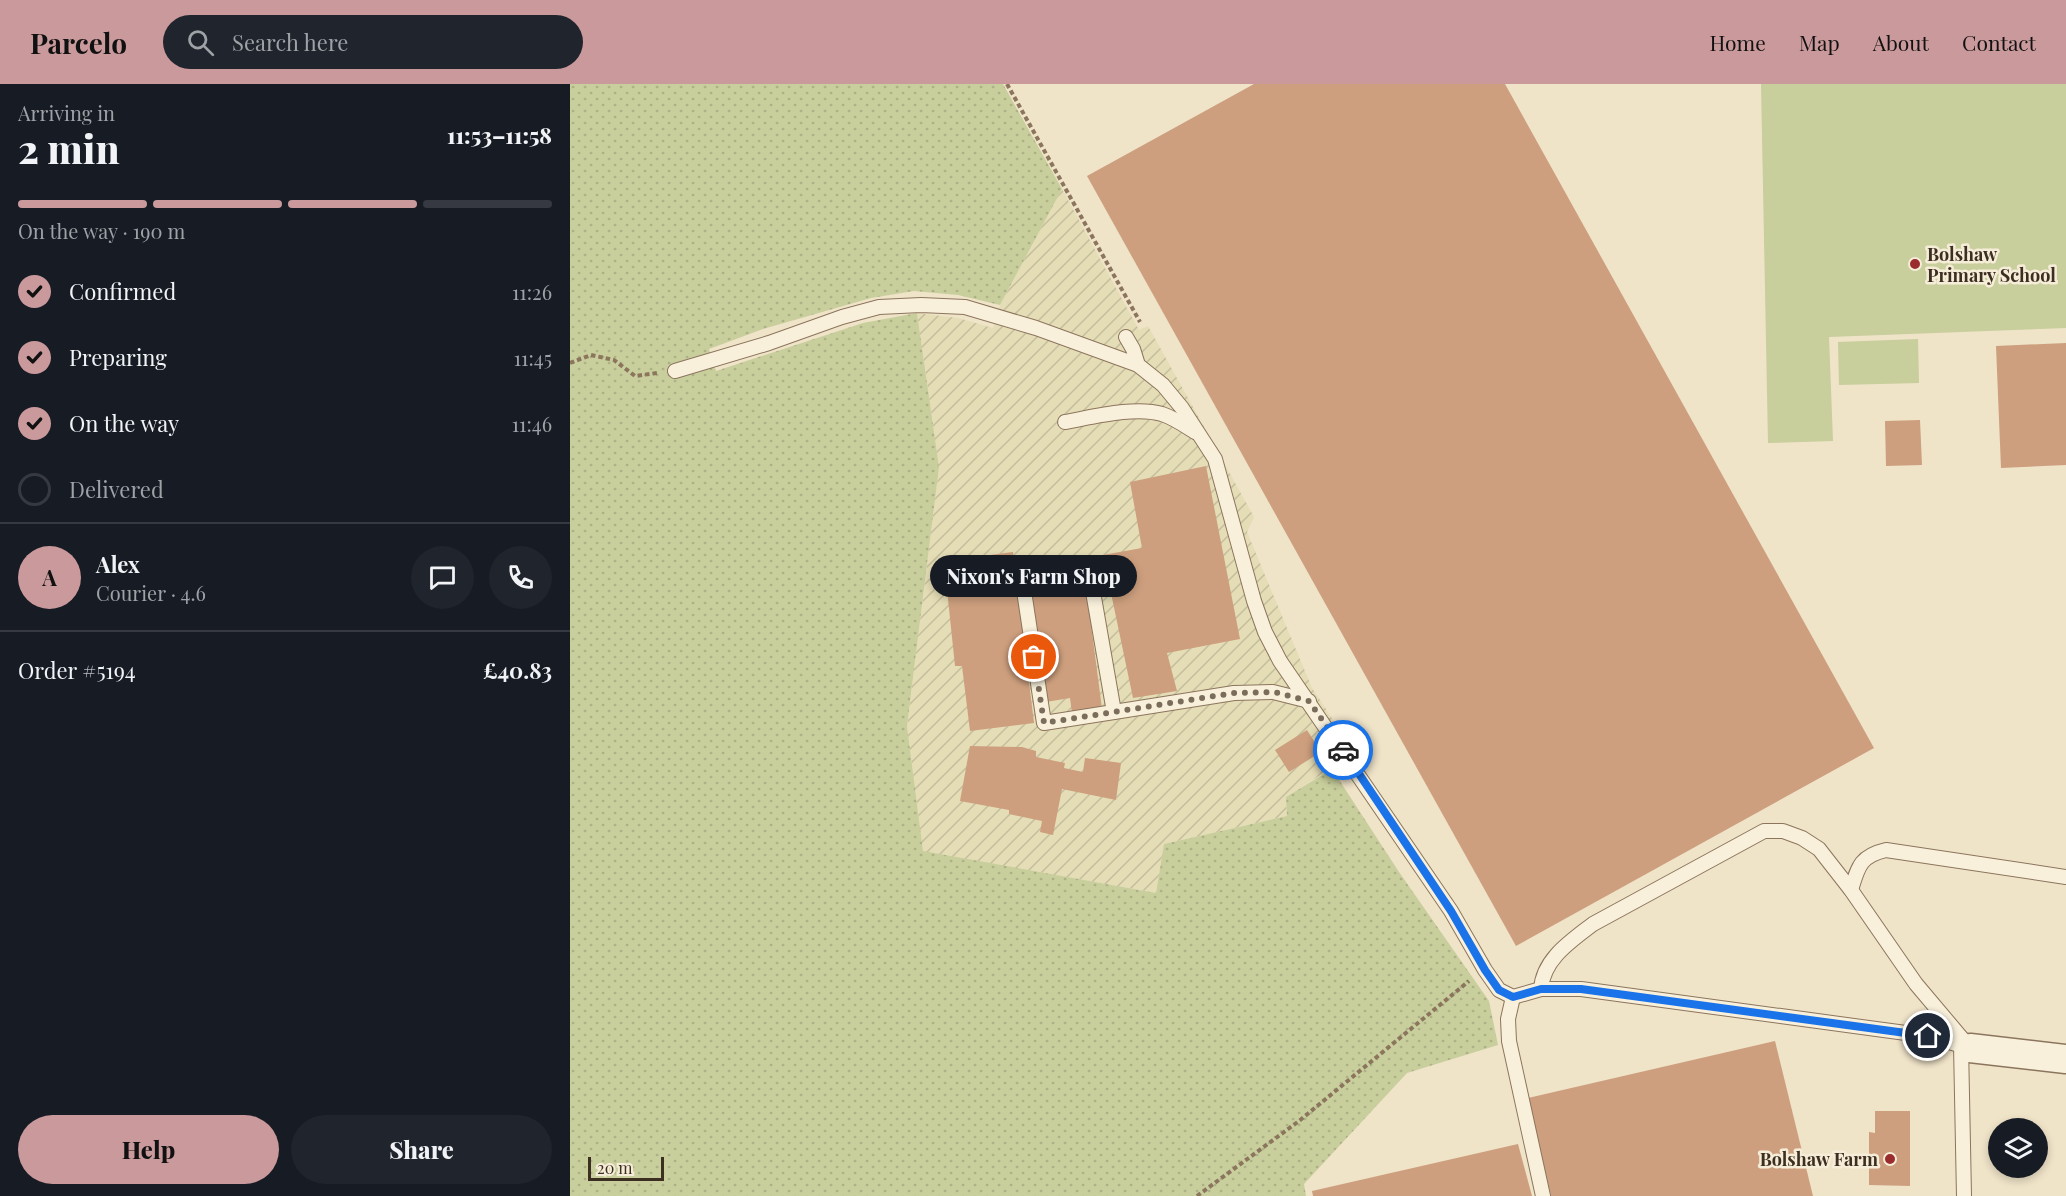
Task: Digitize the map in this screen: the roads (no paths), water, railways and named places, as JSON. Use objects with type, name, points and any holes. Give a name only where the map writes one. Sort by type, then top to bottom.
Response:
[{"type":"street","points":[[1966,1047],[2066,1059]]},
{"type":"lane","points":[[675,370],[769,343],[842,317],[879,308],[921,304],[965,308],[1036,328],[1138,365],[1163,385],[1182,408],[1215,459],[1238,548],[1265,632],[1280,661],[1451,911],[1499,990],[1513,997],[1541,989],[1593,991],[1928,1036],[1966,1047]]},
{"type":"lane","points":[[1126,337],[1138,365]]},
{"type":"lane","points":[[1065,422],[1144,411],[1177,420],[1198,434]]},
{"type":"lane","points":[[1092,586],[1114,712]]},
{"type":"lane","points":[[1024,591],[1044,723],[1234,693],[1274,692],[1309,701]]},
{"type":"lane","points":[[1541,989],[1541,977],[1552,959],[1593,924],[1764,831],[1783,831],[1802,838],[1819,849],[1851,890],[1916,984],[1966,1047],[1964,1196]]},
{"type":"lane","points":[[1851,890],[1857,870],[1864,860],[1874,853],[1886,850],[2066,876]]},
{"type":"lane","points":[[1513,997],[1508,1019],[1509,1041],[1544,1196]]},
{"type":"place","name":"Bolshaw Primary School","points":[[1915,264]]},
{"type":"place","name":"Nixon's Farm Shop","points":[[1034,657]]},
{"type":"place","name":"Bolshaw Farm","points":[[1890,1159]]}]
